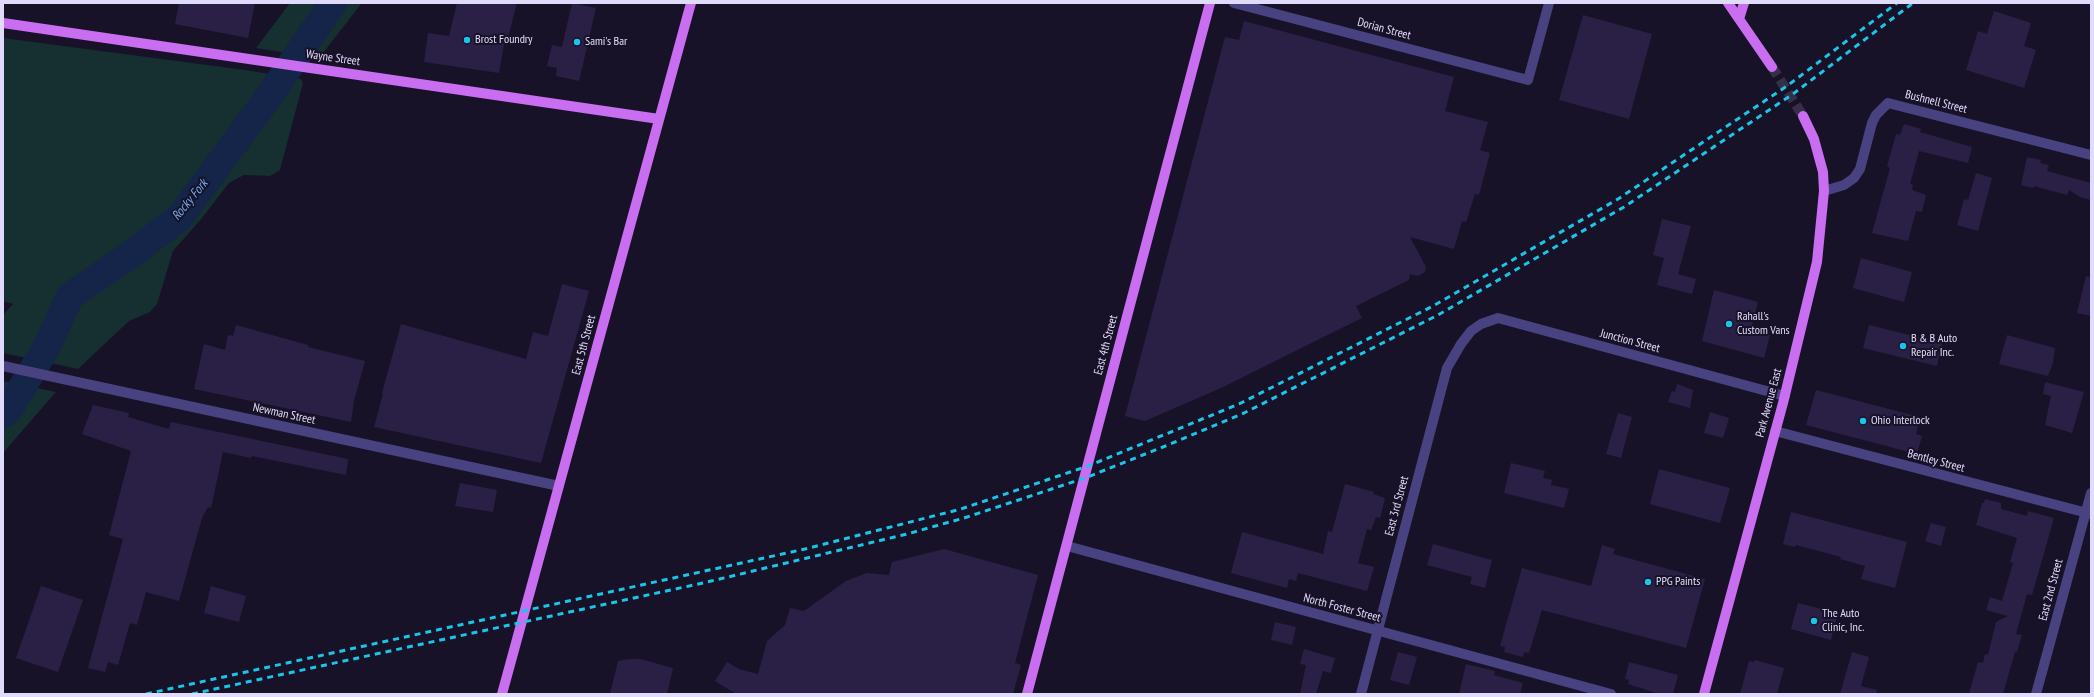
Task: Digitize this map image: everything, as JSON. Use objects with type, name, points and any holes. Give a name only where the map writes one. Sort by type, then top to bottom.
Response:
[{"type":"main road","name":"East 5th Street","points":[[502,694],[691,3]]},
{"type":"main road","name":"East 4th Street","points":[[1028,694],[1210,3]]},
{"type":"main road","points":[[1728,3],[1772,67]]},
{"type":"main road","points":[[1739,19],[1744,3]]},
{"type":"main road","name":"Wayne Street","points":[[3,23],[659,119]]},
{"type":"main road","name":"Park Avenue East","points":[[1704,694],[1785,396],[1817,262],[1824,191],[1819,155],[1814,139],[1803,116]]},
{"type":"street","name":"Dorian Street","points":[[1234,3],[1528,80],[1549,3]]},
{"type":"street","name":"Bushnell Street","points":[[1824,191],[1844,185],[1854,178],[1860,169],[1872,123],[1876,115],[1888,103],[2091,155]]},
{"type":"street","name":"Junction Street","points":[[1471,331],[1481,324],[1498,318],[1785,396]]},
{"type":"street","name":"East 3rd Street","points":[[1361,694],[1447,368],[1461,344],[1471,331]]},
{"type":"street","name":"Newman Street","points":[[3,366],[559,486]]},
{"type":"street","name":"Bentley Street","points":[[1775,431],[2088,514]]},
{"type":"street","name":"East 2nd Street","points":[[2036,694],[2088,514],[2091,493]]},
{"type":"street","name":"North Foster Street","points":[[1067,546],[1611,694]]},
{"type":"green space","points":[[290,3],[362,3],[319,58],[256,48]]},
{"type":"green space","points":[[3,38],[245,70],[301,79],[303,83],[280,170],[270,176],[244,175],[229,183],[202,218],[173,251],[157,304],[150,312],[129,321],[78,369],[3,353],[3,315],[13,304],[3,301]]},
{"type":"green space","points":[[3,381],[56,392],[3,453]]},
{"type":"building","points":[[179,3],[255,3],[248,38],[175,24]]},
{"type":"building","name":"Brost Foundry","points":[[457,3],[517,3],[506,45],[504,44],[499,73],[424,62],[428,33],[449,36]]},
{"type":"building","name":"Sami's Bar","points":[[572,3],[596,8],[579,81],[556,76],[557,68],[547,66],[552,45],[562,47]]},
{"type":"building","points":[[1994,11],[2031,23],[2024,46],[2036,50],[2024,88],[1966,70],[1978,31],[1987,34]]},
{"type":"building","points":[[1583,15],[1652,34],[1629,119],[1559,100]]},
{"type":"building","points":[[1244,21],[1454,77],[1445,111],[1488,122],[1480,150],[1490,153],[1479,195],[1475,194],[1466,222],[1462,221],[1454,249],[1410,237],[1426,267],[1425,272],[1418,276],[1410,274],[1409,280],[1356,306],[1362,318],[1221,388],[1145,421],[1125,416],[1225,37],[1239,40]]},
{"type":"building","points":[[1904,124],[1921,129],[1920,132],[1972,147],[1968,163],[1919,151],[1910,184],[1913,185],[1912,190],[1926,195],[1922,212],[1916,211],[1908,241],[1872,233],[1890,168],[1887,166],[1896,134],[1900,135]]},
{"type":"building","points":[[2027,157],[2041,160],[2040,163],[2049,165],[2047,171],[2091,183],[2091,200],[2080,197],[2069,190],[2067,195],[2034,186],[2033,188],[2021,185]]},
{"type":"building","points":[[1976,173],[1992,178],[1978,231],[1957,225],[1964,199],[1968,200]]},
{"type":"building","points":[[1662,219],[1691,226],[1678,274],[1696,279],[1692,294],[1657,285],[1664,258],[1653,255]]},
{"type":"building","points":[[1861,258],[1912,272],[1904,302],[1853,288]]},
{"type":"building","points":[[2086,276],[2091,277],[2091,316],[2077,313]]},
{"type":"building","points":[[562,284],[589,291],[541,463],[374,427],[401,324],[526,359],[533,332],[548,336]]},
{"type":"building","name":"Rahall's Custom Vans","points":[[1714,290],[1758,302],[1751,329],[1770,335],[1764,358],[1702,341]]},
{"type":"building","points":[[236,325],[308,345],[308,347],[365,361],[354,401],[351,422],[194,389],[204,344],[225,350],[228,335],[233,336]]},
{"type":"building","name":"B & B Auto Repair Inc.","points":[[1869,325],[1942,343],[1937,366],[1863,348]]},
{"type":"building","points":[[2007,335],[2055,348],[2053,363],[2048,376],[1999,364]]},
{"type":"building","points":[[2045,382],[2084,392],[2072,433],[2045,425],[2051,396],[2043,394]]},
{"type":"building","points":[[1677,384],[1693,390],[1690,408],[1668,402],[1672,391],[1675,392]]},
{"type":"building","name":"Ohio Interlock","points":[[1816,390],[1920,417],[1916,434],[1922,436],[1917,454],[1806,425]]},
{"type":"building","points":[[93,405],[129,413],[128,417],[169,429],[171,422],[348,459],[346,475],[252,456],[251,458],[223,452],[211,508],[208,507],[202,518],[179,601],[146,592],[137,625],[130,623],[118,665],[108,662],[105,672],[88,668],[123,539],[109,535],[131,451],[82,434]]},
{"type":"building","points":[[1710,412],[1729,418],[1723,438],[1704,433]]},
{"type":"building","points":[[1618,413],[1632,417],[1621,458],[1606,454]]},
{"type":"building","points":[[1511,463],[1545,471],[1543,478],[1552,480],[1551,485],[1569,489],[1564,508],[1504,493]]},
{"type":"building","points":[[1659,469],[1730,488],[1720,523],[1650,504]]},
{"type":"building","points":[[460,483],[497,490],[493,512],[455,506]]},
{"type":"building","points":[[1345,484],[1374,492],[1373,494],[1385,498],[1380,518],[1376,517],[1371,530],[1367,529],[1358,563],[1374,567],[1367,591],[1298,573],[1296,581],[1289,579],[1287,588],[1231,573],[1242,532],[1323,554],[1328,531],[1332,532]]},
{"type":"building","points":[[1985,499],[2001,503],[2001,509],[2027,516],[2028,511],[2054,518],[2032,595],[2027,594],[2016,634],[2022,635],[2017,652],[2015,652],[2003,694],[1969,694],[1978,662],[1983,663],[1985,654],[1988,655],[1996,622],[2008,616],[1986,610],[1990,597],[2002,601],[2013,563],[2010,562],[2017,538],[1976,525],[1982,503],[1984,503]]},
{"type":"building","points":[[1791,512],[1907,542],[1895,588],[1861,579],[1865,566],[1840,559],[1841,557],[1796,545],[1795,547],[1783,544]]},
{"type":"building","points":[[1931,523],[1946,527],[1941,546],[1925,541]]},
{"type":"building","points":[[1433,544],[1492,560],[1485,588],[1470,584],[1472,577],[1427,565]]},
{"type":"building","points":[[1602,545],[1615,549],[1613,554],[1705,579],[1686,648],[1542,610],[1529,653],[1524,652],[1523,657],[1504,652],[1505,647],[1500,646],[1522,568],[1591,586]]},
{"type":"building","points":[[944,549],[1038,575],[1015,663],[1021,665],[1013,694],[736,694],[715,681],[727,662],[739,669],[758,674],[767,641],[785,625],[790,608],[804,611],[846,581],[867,573],[889,575],[892,562]]},
{"type":"building","points":[[41,586],[83,600],[58,672],[16,658]]},
{"type":"building","points":[[211,586],[246,596],[239,622],[204,613]]},
{"type":"building","name":"The Auto Clinic, Inc.","points":[[1798,603],[1838,613],[1831,640],[1791,629]]},
{"type":"building","points":[[1275,622],[1296,627],[1292,645],[1271,640]]},
{"type":"building","points":[[1304,649],[1335,658],[1331,673],[1323,671],[1316,694],[1300,694],[1306,665],[1300,664]]},
{"type":"building","points":[[1398,652],[1417,657],[1409,685],[1390,680]]},
{"type":"building","points":[[1852,652],[1869,657],[1861,686],[1877,690],[1876,694],[1840,694]]},
{"type":"building","points":[[640,659],[673,668],[667,694],[610,694],[618,661]]},
{"type":"building","points":[[1755,660],[1784,668],[1777,694],[1740,694],[1749,661],[1754,662]]},
{"type":"building","points":[[1629,662],[1678,675],[1673,694],[1659,694],[1628,684],[1629,680],[1625,679]]},
{"type":"building","points":[[1466,664],[1495,671],[1494,675],[1523,683],[1520,694],[1459,694]]},
{"type":"waterway","name":"Rocky Fork","points":[[3,414],[9,409],[46,348],[70,296],[126,258],[179,218],[270,95],[333,3]]},
{"type":"tunnel","points":[[1772,67],[1803,116]]},
{"type":"railway","points":[[146,694],[805,549],[961,509],[1088,466],[1239,404],[1433,306],[1618,199],[1787,86],[1897,3]]},
{"type":"railway","points":[[192,694],[703,583],[907,534],[964,518],[1085,478],[1163,447],[1244,413],[1438,315],[1624,207],[1793,94],[1913,3]]},
{"type":"place","name":"Brost Foundry","points":[[467,40]]},
{"type":"place","name":"Sami's Bar","points":[[577,42]]},
{"type":"place","name":"Rahall's Custom Vans","points":[[1729,324]]},
{"type":"place","name":"B & B Auto Repair Inc.","points":[[1903,346]]},
{"type":"place","name":"Ohio Interlock","points":[[1863,421]]},
{"type":"place","name":"PPG Paints","points":[[1648,582]]},
{"type":"place","name":"The Auto Clinic, Inc.","points":[[1814,621]]}]
